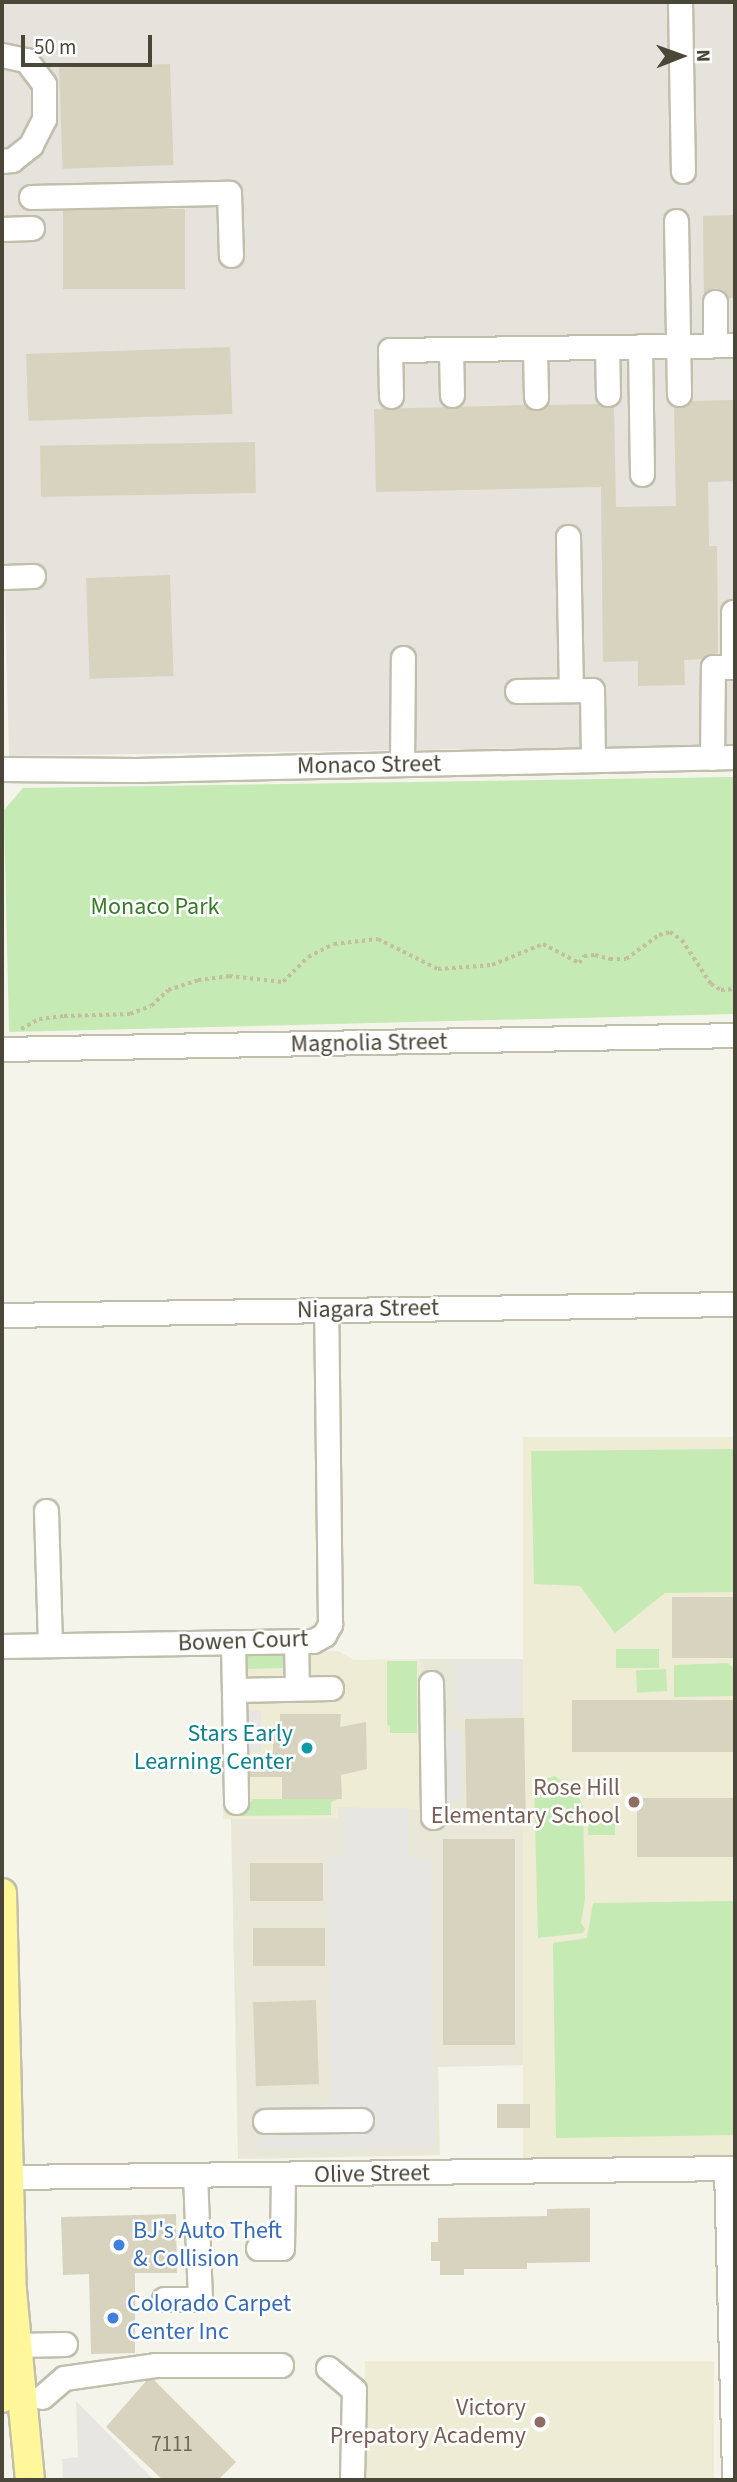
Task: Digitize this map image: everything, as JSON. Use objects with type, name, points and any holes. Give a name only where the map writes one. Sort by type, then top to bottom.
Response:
[{"type":"main road","points":[[2,1893],[4,2114],[12,2290],[30,2480]]},
{"type":"main road","points":[[2,2399],[12,2290]]},
{"type":"street","points":[[680,2],[683,171]]},
{"type":"street","points":[[2,55],[26,60],[44,84],[44,119],[31,145],[12,160],[2,161]]},
{"type":"street","points":[[31,197],[229,193],[231,256]]},
{"type":"street","points":[[676,222],[679,394]]},
{"type":"street","points":[[2,229],[32,228]]},
{"type":"street","points":[[391,396],[390,351],[725,345],[715,302]]},
{"type":"street","points":[[640,346],[642,474]]},
{"type":"street","points":[[607,347],[608,394]]},
{"type":"street","points":[[535,348],[536,397]]},
{"type":"street","points":[[451,349],[452,395]]},
{"type":"street","points":[[568,537],[571,690]]},
{"type":"street","points":[[2,577],[33,576]]},
{"type":"street","points":[[724,758],[713,667],[733,667],[733,612]]},
{"type":"street","points":[[402,764],[403,658]]},
{"type":"street","points":[[517,691],[592,690],[593,760]]},
{"type":"street","name":"Monaco Street","points":[[2,769],[724,758]]},
{"type":"street","name":"Magnolia Street","points":[[8,1041],[735,1035]]},
{"type":"street","name":"Niagara Street","points":[[2,1315],[735,1304]]},
{"type":"street","name":"Bowen Court","points":[[2,1646],[320,1639],[330,1624],[326,1310]]},
{"type":"street","points":[[46,1511],[50,1645]]},
{"type":"street","points":[[296,1641],[297,1688]]},
{"type":"street","points":[[233,1642],[236,1802]]},
{"type":"street","points":[[431,1683],[433,1817]]},
{"type":"street","points":[[235,1690],[331,1688]]},
{"type":"street","points":[[265,2121],[361,2120]]},
{"type":"street","points":[[731,2168],[734,2472]]},
{"type":"street","name":"Olive Street","points":[[7,2185],[195,2176],[731,2168]]},
{"type":"street","points":[[258,2248],[282,2248],[283,2175]]},
{"type":"street","points":[[164,2299],[201,2299],[195,2176]]},
{"type":"street","points":[[16,2345],[65,2344]]},
{"type":"street","points":[[42,2397],[64,2378],[155,2365],[281,2365]]},
{"type":"street","points":[[328,2368],[354,2390],[352,2480]]},
{"type":"path","points":[[8,1041],[39,1019],[130,1014],[151,1006],[168,990],[198,980],[229,976],[283,982],[308,957],[334,944],[378,939],[438,969],[492,965],[543,944],[579,963],[584,956],[595,954],[610,959],[626,959],[659,935],[670,932],[682,940],[711,984],[721,990],[735,989]]},
{"type":"shaded area","points":[[2,2],[735,2],[735,745],[9,756],[2,485]]},
{"type":"shaded area","name":"Rose Hill Elementary School","points":[[523,1437],[735,1437],[735,2166],[523,2166]]},
{"type":"shaded area","points":[[338,1651],[354,1660],[421,1659],[425,1810],[338,1807],[338,1818],[223,1819],[222,1652]]},
{"type":"shaded area","points":[[421,1659],[526,1659],[535,2065],[438,2067],[440,2155],[238,2159],[231,1819],[337,1818],[338,1807],[422,1807]]},
{"type":"shaded area","points":[[456,1660],[521,1660],[521,1715],[456,1715]]},
{"type":"shaded area","points":[[241,1710],[261,1710],[261,1752],[241,1752]]},
{"type":"shaded area","points":[[442,1731],[462,1731],[462,1800],[442,1800]]},
{"type":"shaded area","points":[[408,1808],[408,1859],[431,1859],[434,2147],[257,2149],[257,2105],[331,2104],[328,1856],[344,1856],[344,1809]]},
{"type":"shaded area","name":"Victory Prepatory Academy","points":[[365,2361],[714,2361],[714,2480],[365,2480]]},
{"type":"shaded area","points":[[76,2401],[154,2480],[63,2480],[62,2459],[78,2457]]},
{"type":"green space","name":"Monaco Park","points":[[735,777],[735,1014],[9,1032],[4,810],[23,788]]},
{"type":"green space","points":[[735,1449],[735,1592],[665,1593],[615,1633],[580,1586],[534,1584],[531,1451]]},
{"type":"green space","points":[[616,1649],[659,1649],[659,1668],[616,1668]]},
{"type":"green space","points":[[241,1654],[287,1654],[289,1682],[283,1683],[283,1668],[246,1669],[245,1683]]},
{"type":"green space","points":[[387,1661],[417,1661],[417,1733],[390,1733],[390,1726],[387,1725]]},
{"type":"green space","points":[[727,1663],[735,1669],[735,1696],[674,1697],[674,1665]]},
{"type":"green space","points":[[666,1669],[667,1691],[637,1693],[636,1671]]},
{"type":"green space","points":[[555,1776],[578,1795],[583,1806],[585,1899],[581,1923],[585,1929],[583,1933],[538,1938],[534,1783]]},
{"type":"green space","points":[[253,1799],[338,1799],[331,1802],[331,1815],[237,1816],[237,1804],[249,1804]]},
{"type":"green space","points":[[588,1816],[615,1816],[615,1835],[588,1835]]},
{"type":"green space","points":[[735,1901],[735,2135],[556,2138],[553,1943],[587,1938],[593,1903]]},
{"type":"building","points":[[170,64],[174,165],[63,169],[59,68]]},
{"type":"building","points":[[63,209],[185,209],[185,289],[63,289]]},
{"type":"building","points":[[735,215],[735,298],[728,298],[723,290],[716,288],[704,294],[703,216]]},
{"type":"building","points":[[230,347],[232,414],[28,421],[26,354]]},
{"type":"building","points":[[735,400],[735,481],[708,482],[709,546],[717,546],[718,653],[701,659],[684,660],[685,685],[638,686],[638,661],[603,662],[601,487],[376,492],[374,409],[525,405],[537,411],[547,405],[598,404],[614,407],[616,507],[676,506],[674,407],[686,406],[691,401]]},
{"type":"building","points":[[255,442],[256,493],[41,497],[40,446]]},
{"type":"building","points":[[170,575],[174,676],[90,679],[86,578]]},
{"type":"building","points":[[672,1597],[735,1597],[735,1658],[672,1658]]},
{"type":"building","points":[[572,1700],[735,1700],[735,1752],[572,1752]]},
{"type":"building","name":"Stars Early Learning Center","points":[[280,1714],[341,1714],[340,1727],[366,1722],[367,1769],[341,1775],[342,1799],[282,1799],[282,1777],[250,1777],[249,1761],[273,1760],[273,1736],[280,1736]]},
{"type":"building","points":[[524,1718],[526,1811],[467,1812],[465,1719]]},
{"type":"building","points":[[637,1798],[735,1798],[735,1857],[637,1857]]},
{"type":"building","points":[[443,1839],[515,1839],[515,2045],[443,2045]]},
{"type":"building","points":[[250,1863],[323,1863],[323,1901],[250,1901]]},
{"type":"building","points":[[253,1928],[325,1928],[325,1966],[253,1966]]},
{"type":"building","points":[[316,2000],[319,2084],[256,2086],[253,2002]]},
{"type":"building","points":[[497,2104],[530,2104],[530,2128],[497,2128]]},
{"type":"building","points":[[590,2208],[590,2262],[527,2263],[527,2269],[464,2269],[464,2275],[440,2275],[440,2261],[431,2261],[431,2242],[438,2242],[438,2218],[547,2216],[547,2209]]},
{"type":"building","name":"BJ's Auto Theft & Collision","points":[[176,2214],[177,2273],[135,2273],[135,2353],[91,2354],[89,2274],[63,2275],[61,2217]]},
{"type":"building","points":[[153,2379],[236,2462],[218,2480],[163,2480],[106,2427],[147,2380]]},
{"type":"place","name":"Stars Early Learning Center","points":[[307,1748]]},
{"type":"place","name":"Rose Hill Elementary School","points":[[634,1802]]},
{"type":"place","name":"BJ's Auto Theft & Collision","points":[[119,2245]]},
{"type":"place","name":"Colorado Carpet Center Inc","points":[[113,2318]]},
{"type":"place","name":"Victory Prepatory Academy","points":[[540,2422]]}]
